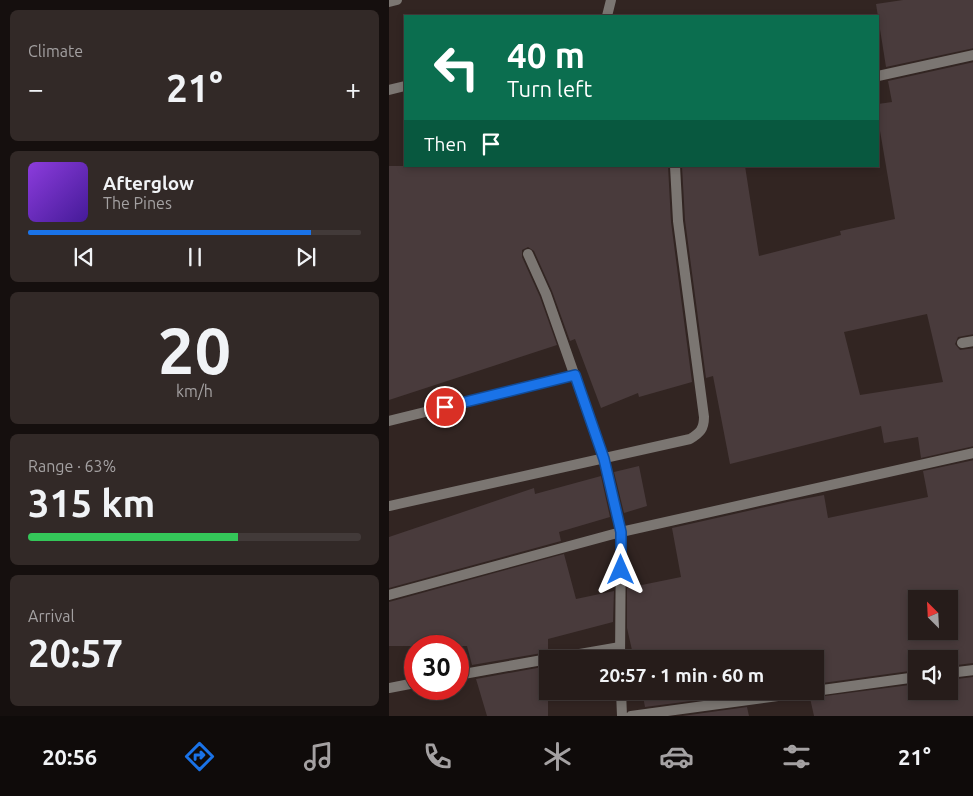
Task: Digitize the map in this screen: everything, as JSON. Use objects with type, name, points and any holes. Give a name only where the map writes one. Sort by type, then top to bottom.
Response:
[{"type":"street","points":[[389,2],[397,0]]},
{"type":"street","points":[[607,15],[611,0]]},
{"type":"street","points":[[879,76],[973,54]]},
{"type":"street","points":[[389,90],[404,86]]},
{"type":"street","points":[[389,506],[604,459],[700,434],[704,425],[677,221],[675,167]]},
{"type":"street","points":[[527,254],[546,294],[604,459],[621,532],[620,650]]},
{"type":"street","points":[[963,343],[973,341]]},
{"type":"street","points":[[389,421],[575,375]]},
{"type":"street","points":[[389,594],[621,532],[973,453]]},
{"type":"street","points":[[598,650],[620,646]]},
{"type":"street","points":[[469,674],[539,661]]},
{"type":"street","points":[[958,672],[973,670]]},
{"type":"street","points":[[824,690],[908,679]]},
{"type":"street","points":[[389,688],[404,685]]},
{"type":"street","points":[[621,700],[622,716]]},
{"type":"street","points":[[631,716],[749,700]]},
{"type":"building","points":[[903,0],[974,0],[974,48],[886,67],[876,4]]},
{"type":"building","points":[[974,62],[974,334],[958,337],[955,344],[960,350],[974,348],[974,446],[921,458],[918,437],[884,443],[881,426],[730,464],[713,376],[706,378],[685,220],[682,167],[745,167],[759,256],[841,235],[840,231],[895,219],[879,125],[879,104],[892,102],[888,81]],"holes":[[[927,314],[943,382],[860,395],[844,332]]]},
{"type":"building","points":[[389,166],[668,167],[671,222],[692,382],[639,397],[638,393],[601,408],[575,339],[570,341],[552,291],[534,251],[528,247],[522,250],[522,257],[540,297],[557,345],[389,400]]},
{"type":"building","points":[[974,460],[974,663],[958,665],[958,650],[908,650],[908,671],[824,683],[824,650],[632,650],[627,628],[627,588],[681,577],[672,528],[824,495],[828,518],[928,497],[923,471]]},
{"type":"building","points":[[639,466],[647,506],[624,513],[614,472]]},
{"type":"building","points":[[601,476],[610,517],[559,532],[561,541],[389,588],[389,537],[534,488],[535,494]]},
{"type":"building","points":[[564,554],[576,599],[614,591],[613,622],[548,639],[548,650],[539,650],[539,654],[472,665],[469,654],[469,635],[404,635],[404,646],[389,646],[389,602]]},
{"type":"building","points":[[539,668],[539,700],[548,700],[548,716],[487,716],[476,679]]},
{"type":"building","points":[[974,677],[974,716],[814,716],[810,700],[824,700],[824,696],[908,685],[908,700],[958,700],[958,679]]},
{"type":"building","points":[[644,700],[699,700],[645,707]]},
{"type":"building","points":[[747,707],[749,716],[682,716]]},
{"type":"route","points":[[445,407],[575,375],[604,459],[621,532],[621,570]]}]
